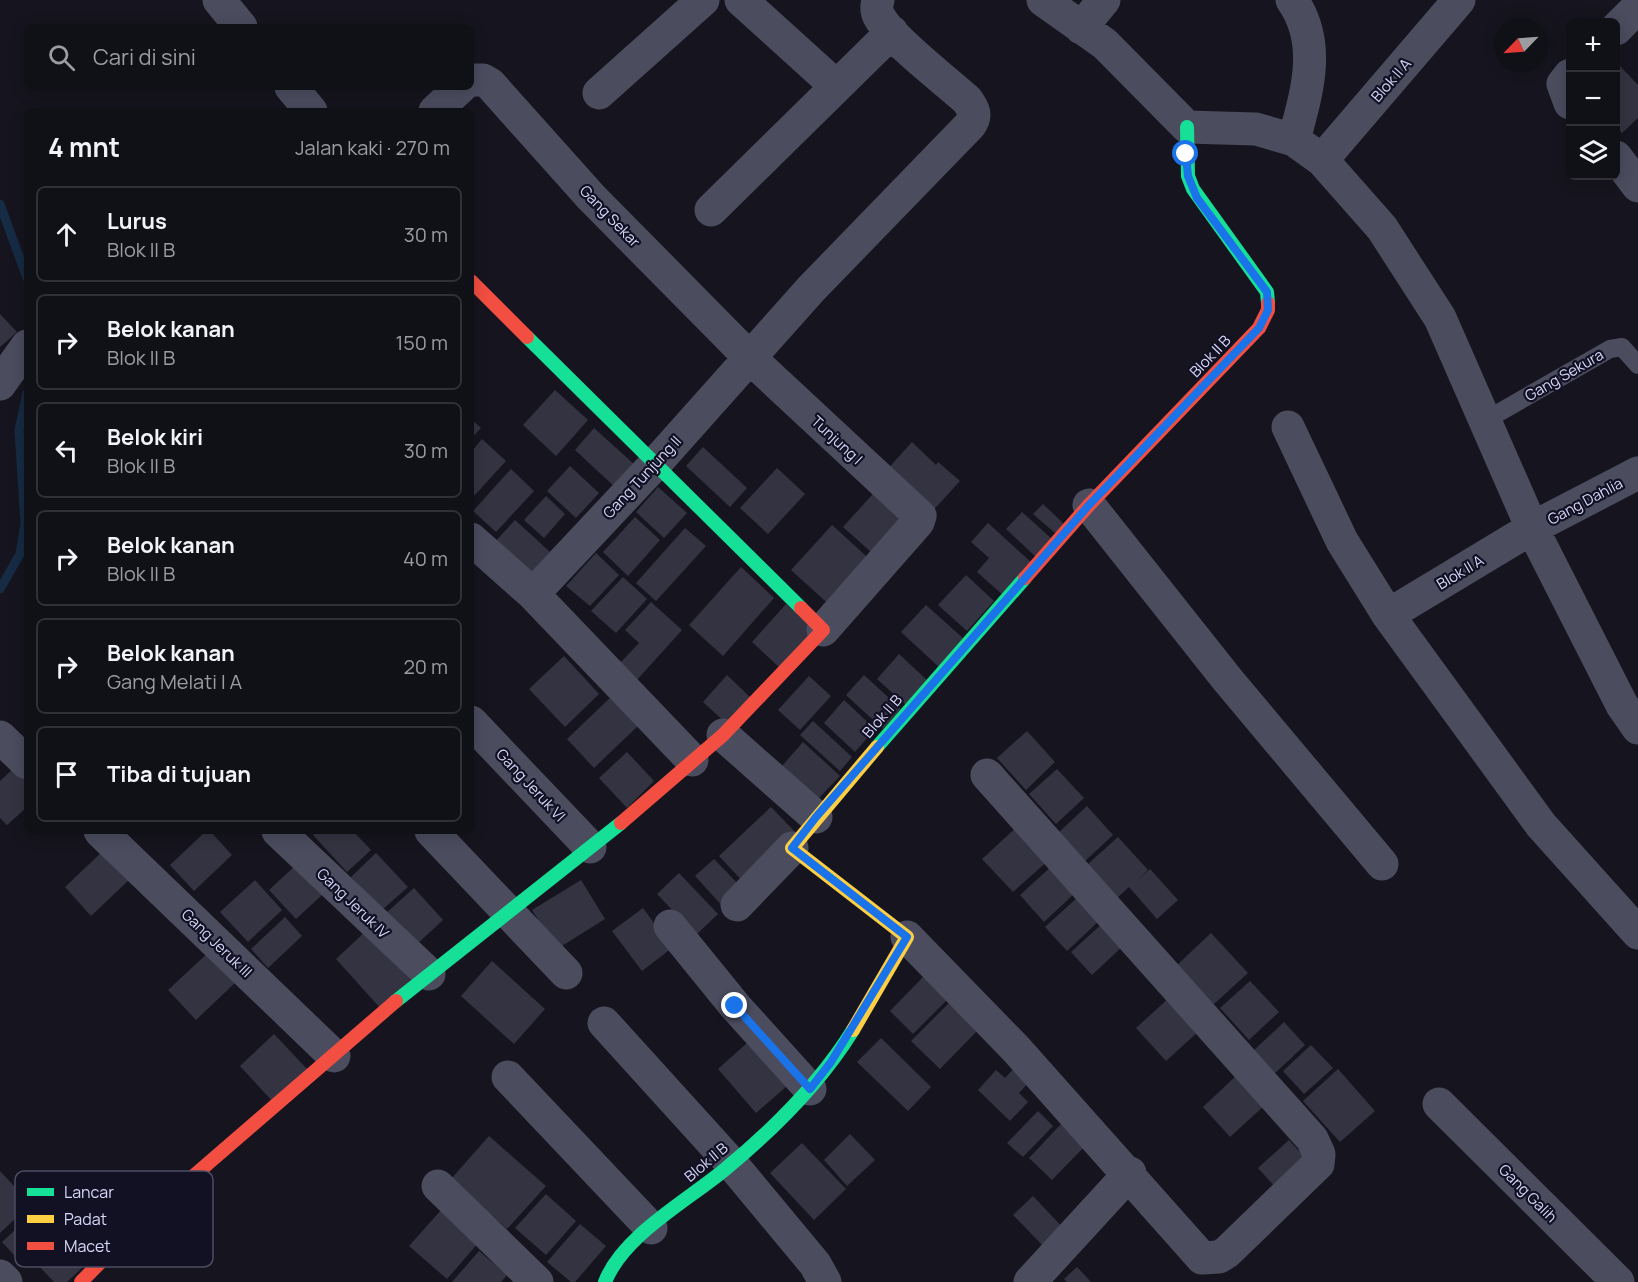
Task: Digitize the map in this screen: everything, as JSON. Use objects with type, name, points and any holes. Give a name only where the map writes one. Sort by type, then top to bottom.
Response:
[{"type":"street","points":[[219,0],[239,24]]},
{"type":"street","points":[[599,93],[703,0]]},
{"type":"street","points":[[741,0],[836,86]]},
{"type":"street","points":[[711,210],[892,32],[880,18],[876,7],[878,0]]},
{"type":"street","points":[[1043,0],[1113,51],[1187,127],[1256,129],[1294,140],[1322,160],[1382,228],[1440,318],[1532,528],[1622,705],[1638,728]]},
{"type":"street","points":[[1081,27],[1104,0]]},
{"type":"street","points":[[1292,0],[1303,20],[1311,51],[1308,86],[1294,140]]},
{"type":"street","name":"Blok II A","points":[[1322,160],[1459,0]]},
{"type":"street","points":[[1620,25],[1638,7]]},
{"type":"street","name":"Gang Tunjung II","points":[[533,594],[655,464],[811,289],[964,133],[975,117],[974,110],[967,100],[892,32]]},
{"type":"street","name":"Gang Sekar","points":[[474,80],[483,80],[490,84],[591,197],[750,358]]},
{"type":"street","points":[[294,90],[308,108]]},
{"type":"street","points":[[438,108],[458,90]]},
{"type":"street","name":"Blok II B","points":[[792,848],[816,817],[1089,505],[1259,328],[1268,310],[1267,292],[1193,189],[1188,176],[1187,127]]},
{"type":"street","points":[[1620,162],[1638,186]]},
{"type":"street","points":[[200,1171],[429,974],[590,848],[723,735],[823,630],[474,284]]},
{"type":"street","points":[[0,384],[24,350]]},
{"type":"street","name":"Tunjung I","points":[[750,358],[918,515],[918,522],[823,630]]},
{"type":"street","points":[[1288,427],[1342,541],[1388,615],[1541,825],[1638,933]]},
{"type":"street","name":"Gang Dahlia","points":[[1532,528],[1638,473]]},
{"type":"street","points":[[1089,505],[1227,679],[1383,864]]},
{"type":"street","name":"Blok II A","points":[[1388,615],[1532,528]]},
{"type":"street","points":[[474,542],[533,594],[692,760]]},
{"type":"street","name":"Gang Jeruk VI","points":[[474,725],[590,848]]},
{"type":"street","points":[[723,735],[816,817]]},
{"type":"street","points":[[0,737],[24,759]]},
{"type":"street","points":[[737,905],[792,848],[907,937],[1016,1049],[1130,1173],[1196,1253],[1202,1258],[1219,1257],[1312,1172],[1318,1164],[1319,1154],[1312,1139],[987,776]]},
{"type":"street","name":"Gang Jeruk III","points":[[103,834],[334,1056]]},
{"type":"street","name":"Gang Jeruk IV","points":[[281,834],[429,974]]},
{"type":"street","points":[[434,834],[566,973]]},
{"type":"street","points":[[670,926],[735,1006],[810,1089]]},
{"type":"street","name":"Blok II B","points":[[604,1282],[618,1257],[777,1123],[810,1089],[831,1062],[907,937]]},
{"type":"street","points":[[604,1023],[730,1163],[815,1264],[825,1282]]},
{"type":"street","points":[[508,1077],[651,1228]]},
{"type":"street","name":"Gang Galih","points":[[1439,1104],[1618,1282]]},
{"type":"street","points":[[1030,1282],[1130,1173]]},
{"type":"street","points":[[438,1186],[537,1282]]},
{"type":"street","points":[[81,1282],[96,1267]]},
{"type":"street","points":[[0,1276],[6,1282]]},
{"type":"lane","name":"Gang Sekura","points":[[1486,420],[1610,349],[1622,347],[1638,364]]},
{"type":"building","points":[[1620,66],[1638,85],[1638,118],[1622,133],[1620,131]]},
{"type":"building","points":[[0,314],[17,332],[0,347]]},
{"type":"building","points":[[555,390],[588,420],[556,456],[523,425]]},
{"type":"building","points":[[474,422],[481,428],[474,436]]},
{"type":"building","points":[[594,428],[636,466],[616,488],[575,450]]},
{"type":"building","points":[[482,439],[506,461],[474,496],[474,448]]},
{"type":"building","points":[[912,442],[936,465],[938,462],[960,481],[929,515],[884,473]]},
{"type":"building","points":[[703,447],[747,488],[730,507],[686,466]]},
{"type":"building","points":[[570,466],[599,493],[576,518],[547,491]]},
{"type":"building","points":[[777,468],[805,494],[768,534],[740,508]]},
{"type":"building","points":[[511,469],[534,491],[496,532],[474,510]]},
{"type":"building","points":[[882,484],[919,518],[881,561],[843,527]]},
{"type":"building","points":[[658,487],[687,513],[664,538],[636,512]]},
{"type":"building","points":[[546,496],[565,514],[544,538],[524,520]]},
{"type":"building","points":[[1043,504],[1064,524],[1056,534],[1033,514]]},
{"type":"building","points":[[1022,512],[1052,539],[1036,557],[1006,529]]},
{"type":"building","points":[[635,517],[660,540],[628,576],[603,552]]},
{"type":"building","points":[[515,520],[550,552],[529,575],[494,543]]},
{"type":"building","points":[[988,523],[1032,563],[1003,595],[977,572],[989,558],[971,542]]},
{"type":"building","points":[[832,525],[876,565],[835,610],[791,570]]},
{"type":"building","points":[[685,528],[706,546],[656,601],[636,583]]},
{"type":"building","points":[[596,553],[619,575],[590,606],[566,586]]},
{"type":"building","points":[[741,567],[774,598],[723,656],[689,625]]},
{"type":"building","points":[[966,575],[994,601],[967,631],[938,605]]},
{"type":"building","points":[[623,577],[647,599],[616,633],[591,611]]},
{"type":"building","points":[[651,602],[682,630],[636,681],[619,664],[639,643],[625,630]]},
{"type":"building","points":[[786,604],[816,631],[781,669],[752,642]]},
{"type":"building","points":[[926,605],[965,640],[940,668],[901,632]]},
{"type":"building","points":[[899,654],[928,681],[906,705],[877,679]]},
{"type":"building","points":[[564,656],[599,694],[565,727],[529,689]]},
{"type":"building","points":[[727,675],[751,698],[727,724],[703,702]]},
{"type":"building","points":[[864,675],[901,709],[883,729],[846,695]]},
{"type":"building","points":[[809,676],[831,696],[800,730],[778,710]]},
{"type":"building","points":[[614,694],[641,723],[594,768],[567,739]]},
{"type":"building","points":[[844,700],[875,729],[855,752],[824,723]]},
{"type":"building","points":[[813,721],[852,757],[840,771],[800,735]]},
{"type":"building","points":[[1027,731],[1055,762],[1026,790],[997,758]]},
{"type":"building","points":[[803,742],[840,776],[817,800],[781,767]]},
{"type":"building","points":[[627,752],[654,781],[627,808],[599,778]]},
{"type":"building","points":[[15,767],[24,776],[24,810],[7,825],[0,818],[0,781]]},
{"type":"building","points":[[1057,769],[1084,798],[1056,824],[1029,794]]},
{"type":"building","points":[[1087,806],[1113,835],[1083,863],[1057,834]]},
{"type":"building","points":[[771,807],[799,836],[747,886],[719,856]]},
{"type":"building","points":[[1020,824],[1051,858],[1013,892],[982,859]]},
{"type":"building","points":[[203,834],[213,834],[232,855],[194,891],[170,865]]},
{"type":"building","points":[[356,834],[371,850],[347,872],[313,835]]},
{"type":"building","points":[[1118,837],[1148,870],[1138,880],[1150,869],[1178,900],[1157,919],[1129,887],[1117,898],[1087,865]]},
{"type":"building","points":[[104,850],[131,878],[91,916],[65,887]]},
{"type":"building","points":[[376,853],[408,887],[382,910],[351,877]]},
{"type":"building","points":[[714,859],[745,891],[726,910],[695,876]]},
{"type":"building","points":[[296,865],[323,894],[296,919],[269,890]]},
{"type":"building","points":[[1053,865],[1077,891],[1044,922],[1020,895]]},
{"type":"building","points":[[679,873],[718,914],[696,935],[657,894]]},
{"type":"building","points":[[255,880],[282,910],[248,942],[220,912]]},
{"type":"building","points":[[581,880],[605,919],[557,949],[532,910]]},
{"type":"building","points":[[414,888],[443,920],[416,945],[386,913]]},
{"type":"building","points":[[1079,896],[1100,920],[1067,951],[1045,927]]},
{"type":"building","points":[[643,908],[672,948],[642,971],[612,931]]},
{"type":"building","points":[[285,917],[302,936],[268,968],[251,949]]},
{"type":"building","points":[[1104,922],[1124,945],[1092,975],[1071,952]]},
{"type":"building","points":[[366,931],[412,981],[382,1010],[336,959]]},
{"type":"building","points":[[1211,933],[1248,973],[1213,1005],[1177,965]]},
{"type":"building","points":[[211,950],[238,980],[196,1020],[168,990]]},
{"type":"building","points":[[492,961],[545,1009],[514,1044],[461,996]]},
{"type":"building","points":[[925,975],[948,999],[913,1034],[890,1011]]},
{"type":"building","points":[[1250,981],[1279,1012],[1249,1040],[1220,1008]]},
{"type":"building","points":[[1170,997],[1200,1030],[1166,1061],[1136,1028]]},
{"type":"building","points":[[950,1002],[978,1030],[940,1069],[911,1041]]},
{"type":"building","points":[[1284,1022],[1305,1045],[1273,1075],[1252,1052]]},
{"type":"building","points":[[274,1034],[308,1070],[274,1103],[240,1066]]},
{"type":"building","points":[[756,1035],[795,1079],[756,1113],[718,1069]]},
{"type":"building","points":[[881,1038],[931,1087],[908,1111],[857,1062]]},
{"type":"building","points":[[1311,1045],[1333,1068],[1304,1094],[1283,1071]]},
{"type":"building","points":[[1019,1063],[1033,1078],[1019,1093],[1028,1102],[1010,1121],[978,1090],[996,1070],[1005,1078]]},
{"type":"building","points":[[1338,1069],[1375,1111],[1340,1142],[1303,1101]]},
{"type":"building","points":[[1237,1075],[1265,1105],[1230,1137],[1203,1107]]},
{"type":"building","points":[[1038,1111],[1053,1126],[1023,1157],[1007,1143]]},
{"type":"building","points":[[1063,1122],[1086,1145],[1052,1180],[1029,1158]]},
{"type":"building","points":[[850,1134],[875,1160],[847,1186],[824,1160]]},
{"type":"building","points":[[489,1136],[546,1186],[507,1229],[451,1179]]},
{"type":"building","points":[[1289,1140],[1309,1162],[1278,1190],[1258,1168]]},
{"type":"building","points":[[802,1143],[846,1189],[814,1220],[770,1173]]},
{"type":"building","points":[[0,1171],[15,1187],[15,1219],[0,1233]]},
{"type":"building","points":[[546,1194],[576,1221],[546,1255],[515,1228]]},
{"type":"building","points":[[1033,1196],[1066,1231],[1047,1250],[1013,1215]]},
{"type":"building","points":[[442,1209],[479,1242],[447,1279],[409,1246]]},
{"type":"building","points":[[580,1224],[606,1246],[575,1282],[571,1282],[547,1262]]},
{"type":"building","points":[[15,1230],[15,1256],[2,1242]]},
{"type":"building","points":[[479,1251],[507,1275],[501,1282],[452,1282]]},
{"type":"building","points":[[40,1267],[82,1268],[67,1282],[54,1282]]},
{"type":"building","points":[[1077,1267],[1091,1282],[1067,1282],[1064,1279]]},
{"type":"waterway","points":[[0,204],[24,270]]},
{"type":"waterway","points":[[24,407],[19,430],[24,508]]},
{"type":"waterway","points":[[0,589],[20,554],[24,530]]},
{"type":"traffic: fast","points":[[1187,127],[1188,176],[1193,189],[1267,292],[1268,303]]},
{"type":"traffic: fast","points":[[527,337],[801,608]]},
{"type":"traffic: fast","points":[[877,747],[1025,578]]},
{"type":"traffic: fast","points":[[396,1001],[621,823]]},
{"type":"traffic: fast","points":[[605,1282],[614,1265],[640,1235],[723,1171],[794,1106],[840,1050],[853,1030]]},
{"type":"traffic: slow","points":[[853,1030],[907,937],[792,848],[877,747]]},
{"type":"traffic: jam","points":[[474,284],[527,337]]},
{"type":"traffic: jam","points":[[1025,578],[1089,505],[1259,328],[1268,310],[1268,303]]},
{"type":"traffic: jam","points":[[621,823],[723,735],[823,630],[801,608]]},
{"type":"traffic: jam","points":[[199,1171],[396,1001]]},
{"type":"traffic: jam","points":[[81,1282],[96,1267]]},
{"type":"route","points":[[735,1006],[810,1089],[831,1062],[907,937],[792,848],[816,817],[1089,505],[1259,328],[1268,310],[1267,292],[1197,198],[1188,176],[1186,154]]}]
